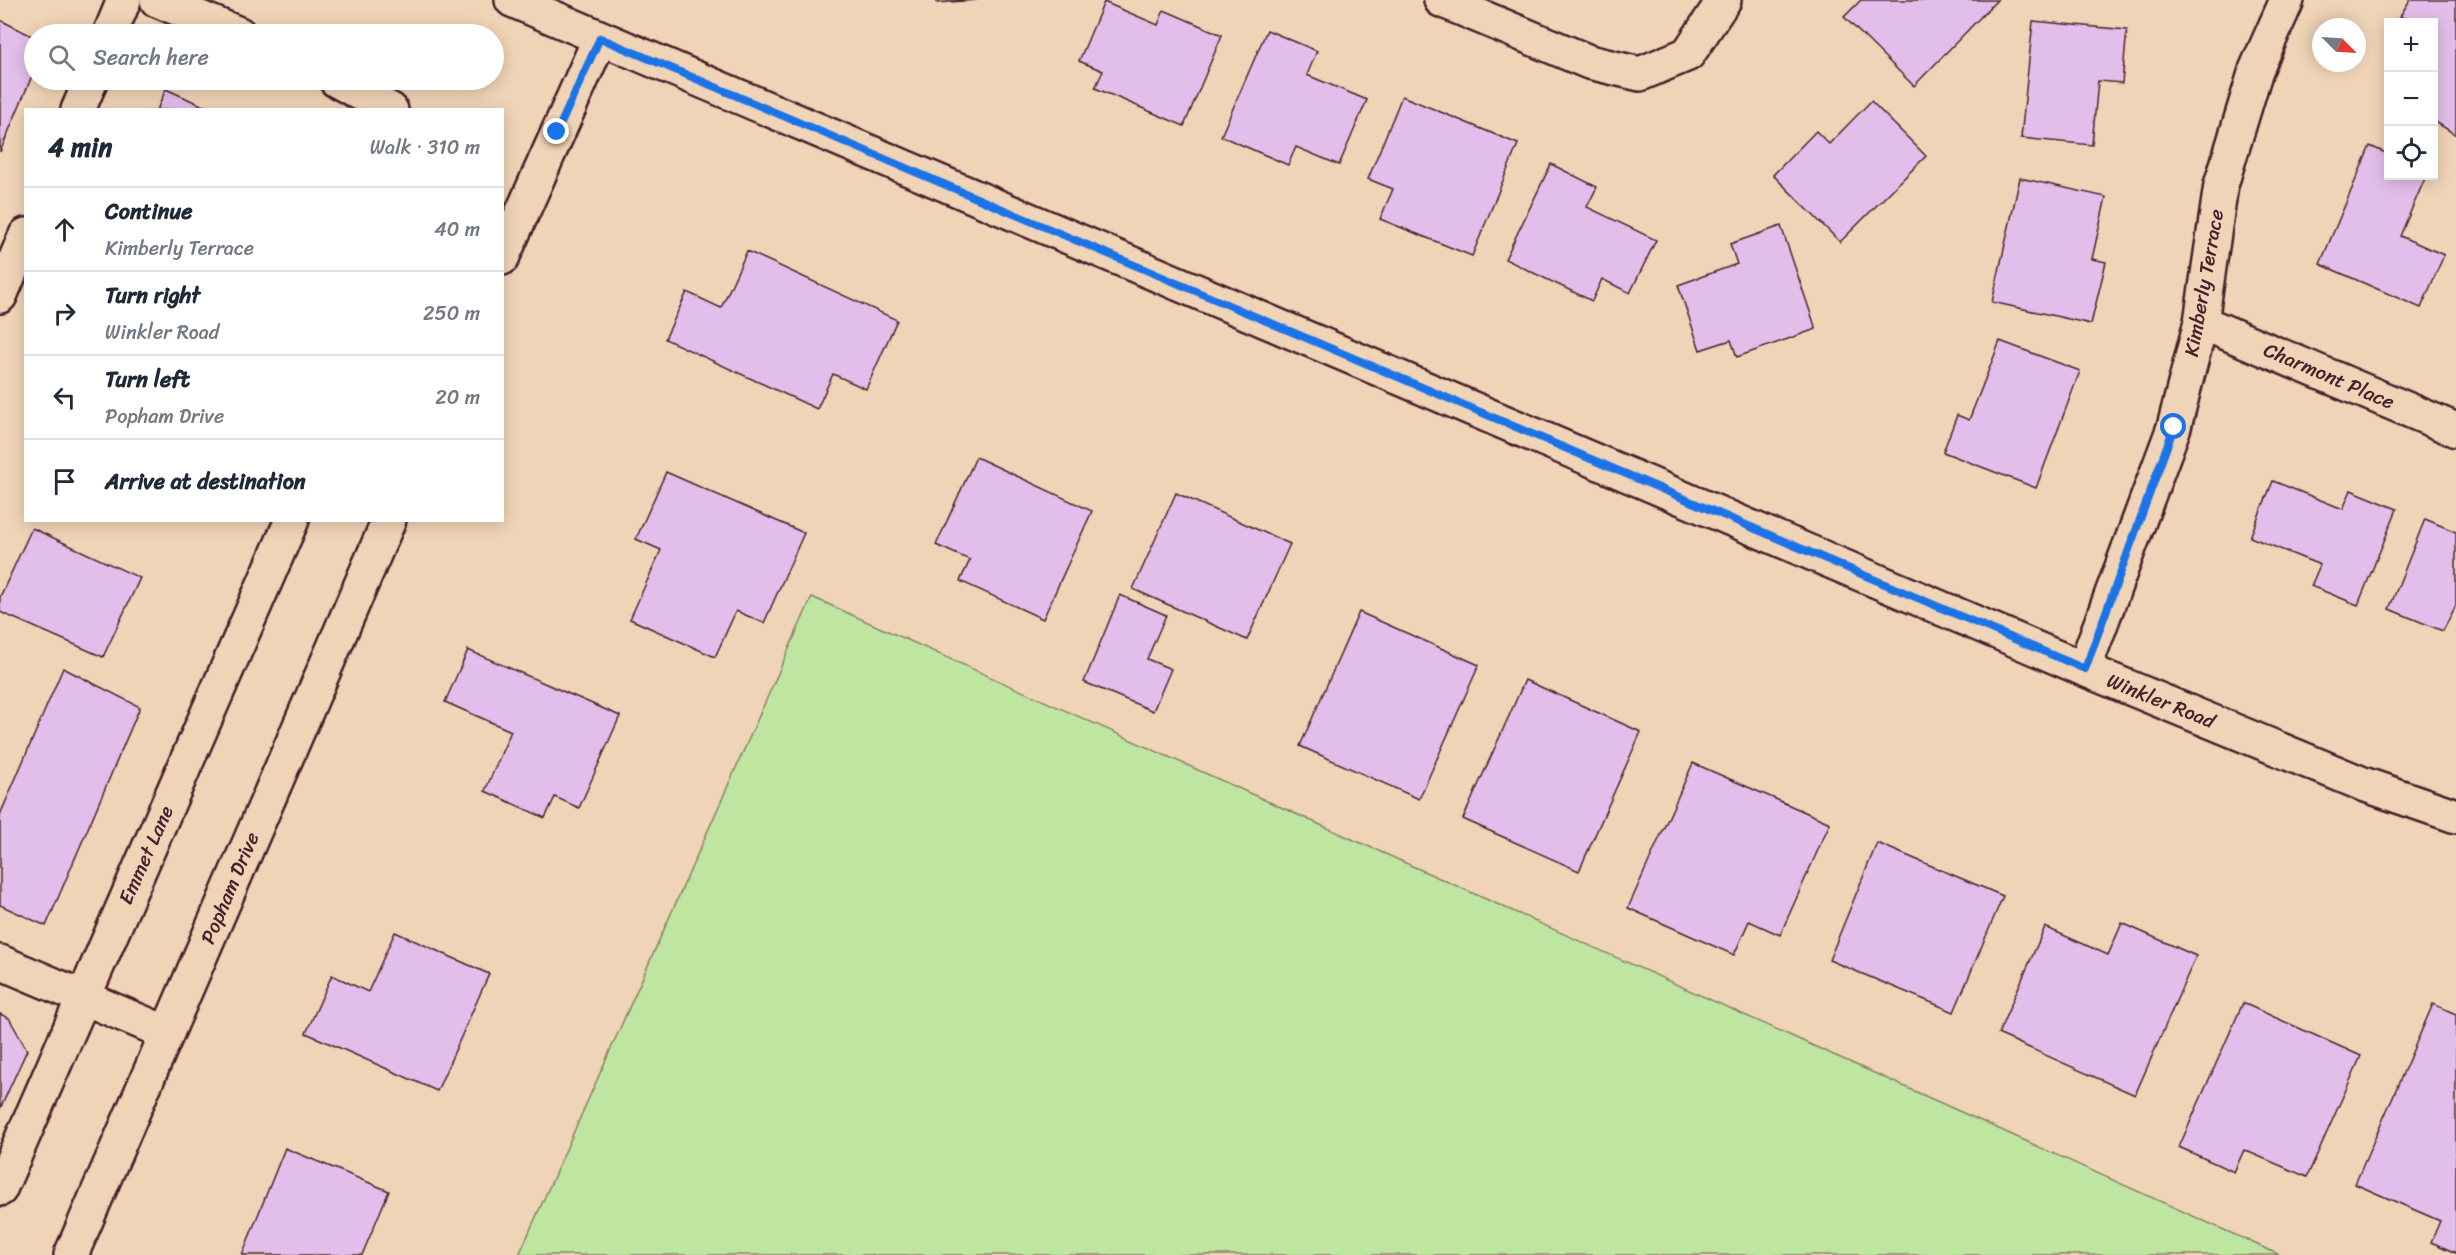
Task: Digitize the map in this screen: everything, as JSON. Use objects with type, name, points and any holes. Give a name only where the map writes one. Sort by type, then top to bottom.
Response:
[{"type":"street","points":[[114,24],[124,0]]},
{"type":"street","points":[[158,0],[215,24]]},
{"type":"street","name":"Winkler Road","points":[[512,0],[2085,669],[2363,783],[2456,816]]},
{"type":"street","points":[[1441,0],[1589,62],[1640,74],[1688,54],[1724,0]]},
{"type":"street","name":"Kimberly Terrace","points":[[2085,669],[2174,427],[2201,322],[2221,185],[2256,70],[2287,0]]},
{"type":"street","points":[[504,254],[600,38]]},
{"type":"street","points":[[79,108],[87,90]]},
{"type":"street","points":[[354,90],[387,108]]},
{"type":"street","points":[[0,296],[24,240]]},
{"type":"street","name":"Charmont Place","points":[[2201,322],[2456,430]]},
{"type":"street","name":"Emmet Lane","points":[[0,1189],[291,522]]},
{"type":"street","name":"Popham Drive","points":[[70,1255],[388,522]]},
{"type":"street","points":[[0,962],[167,1033]]},
{"type":"green space","points":[[812,597],[2280,1255],[519,1255]]},
{"type":"building","points":[[937,0],[977,0],[937,3]]},
{"type":"building","points":[[1861,0],[1997,0],[1914,86],[1844,17]]},
{"type":"building","points":[[2410,0],[2456,0],[2456,135],[2438,124],[2438,18],[2403,18],[2400,16]]},
{"type":"building","points":[[1104,2],[1158,25],[1164,10],[1222,35],[1184,126],[1095,88],[1103,71],[1079,61]]},
{"type":"building","points":[[0,20],[24,32],[24,90],[26,90],[0,152]]},
{"type":"building","points":[[2033,21],[2127,30],[2122,83],[2098,81],[2092,145],[2021,138]]},
{"type":"building","points":[[1267,30],[1317,51],[1307,75],[1367,100],[1339,165],[1296,147],[1288,165],[1221,136]]},
{"type":"building","points":[[166,90],[168,90],[208,108],[158,108]]},
{"type":"building","points":[[1402,96],[1518,144],[1472,256],[1380,219],[1393,189],[1368,179]]},
{"type":"building","points":[[1871,101],[1926,156],[1840,242],[1773,175],[1816,131],[1829,144]]},
{"type":"building","points":[[2370,146],[2384,152],[2384,180],[2424,180],[2400,236],[2444,255],[2421,308],[2320,264]]},
{"type":"building","points":[[1551,164],[1597,187],[1587,207],[1656,240],[1630,293],[1602,279],[1592,301],[1505,259]]},
{"type":"building","points":[[2020,178],[2106,197],[2092,259],[2106,262],[2091,324],[1992,302]]},
{"type":"building","points":[[1781,226],[1816,329],[1737,357],[1731,340],[1700,350],[1678,285],[1737,264],[1730,244]]},
{"type":"building","points":[[747,251],[897,320],[866,389],[833,374],[817,409],[665,339],[687,292],[721,308]]},
{"type":"building","points":[[2000,341],[2080,371],[2036,488],[1943,452],[1957,415],[1969,420]]},
{"type":"building","points":[[976,457],[1092,511],[1043,619],[960,581],[970,560],[936,545]]},
{"type":"building","points":[[666,472],[804,533],[764,623],[736,611],[715,657],[630,619],[661,550],[636,539]]},
{"type":"building","points":[[2273,481],[2343,509],[2351,490],[2397,509],[2358,605],[2311,586],[2320,565],[2250,537]]},
{"type":"building","points":[[1176,493],[1290,544],[1247,640],[1133,589]]},
{"type":"building","points":[[2425,519],[2456,532],[2456,605],[2443,631],[2389,609]]},
{"type":"building","points":[[32,528],[140,578],[103,657],[0,612],[0,597]]},
{"type":"building","points":[[1120,595],[1166,615],[1147,659],[1171,669],[1153,711],[1084,682]]},
{"type":"building","points":[[1359,612],[1479,665],[1419,799],[1300,746]]},
{"type":"building","points":[[468,650],[620,716],[579,808],[555,797],[545,818],[485,791],[511,731],[445,702]]},
{"type":"building","points":[[63,668],[140,707],[46,926],[0,905],[0,815]]},
{"type":"building","points":[[1525,680],[1641,732],[1579,871],[1463,819]]},
{"type":"building","points":[[1693,763],[1830,823],[1780,935],[1749,921],[1734,955],[1628,908]]},
{"type":"building","points":[[1877,843],[2003,896],[1954,1012],[1829,960]]},
{"type":"building","points":[[2122,923],[2196,956],[2135,1095],[1998,1034],[2045,927],[2108,955]]},
{"type":"building","points":[[395,932],[489,974],[437,1091],[306,1033],[332,975],[368,992]]},
{"type":"building","points":[[2243,1003],[2361,1056],[2307,1177],[2244,1150],[2234,1172],[2179,1147]]},
{"type":"building","points":[[2433,1004],[2456,1014],[2456,1253],[2431,1242],[2440,1221],[2355,1184]]},
{"type":"building","points":[[0,1014],[9,1018],[27,1050],[0,1109]]},
{"type":"building","points":[[285,1148],[389,1191],[362,1255],[242,1255]]},
{"type":"route","points":[[557,132],[600,38],[2085,669],[2174,427]]}]
